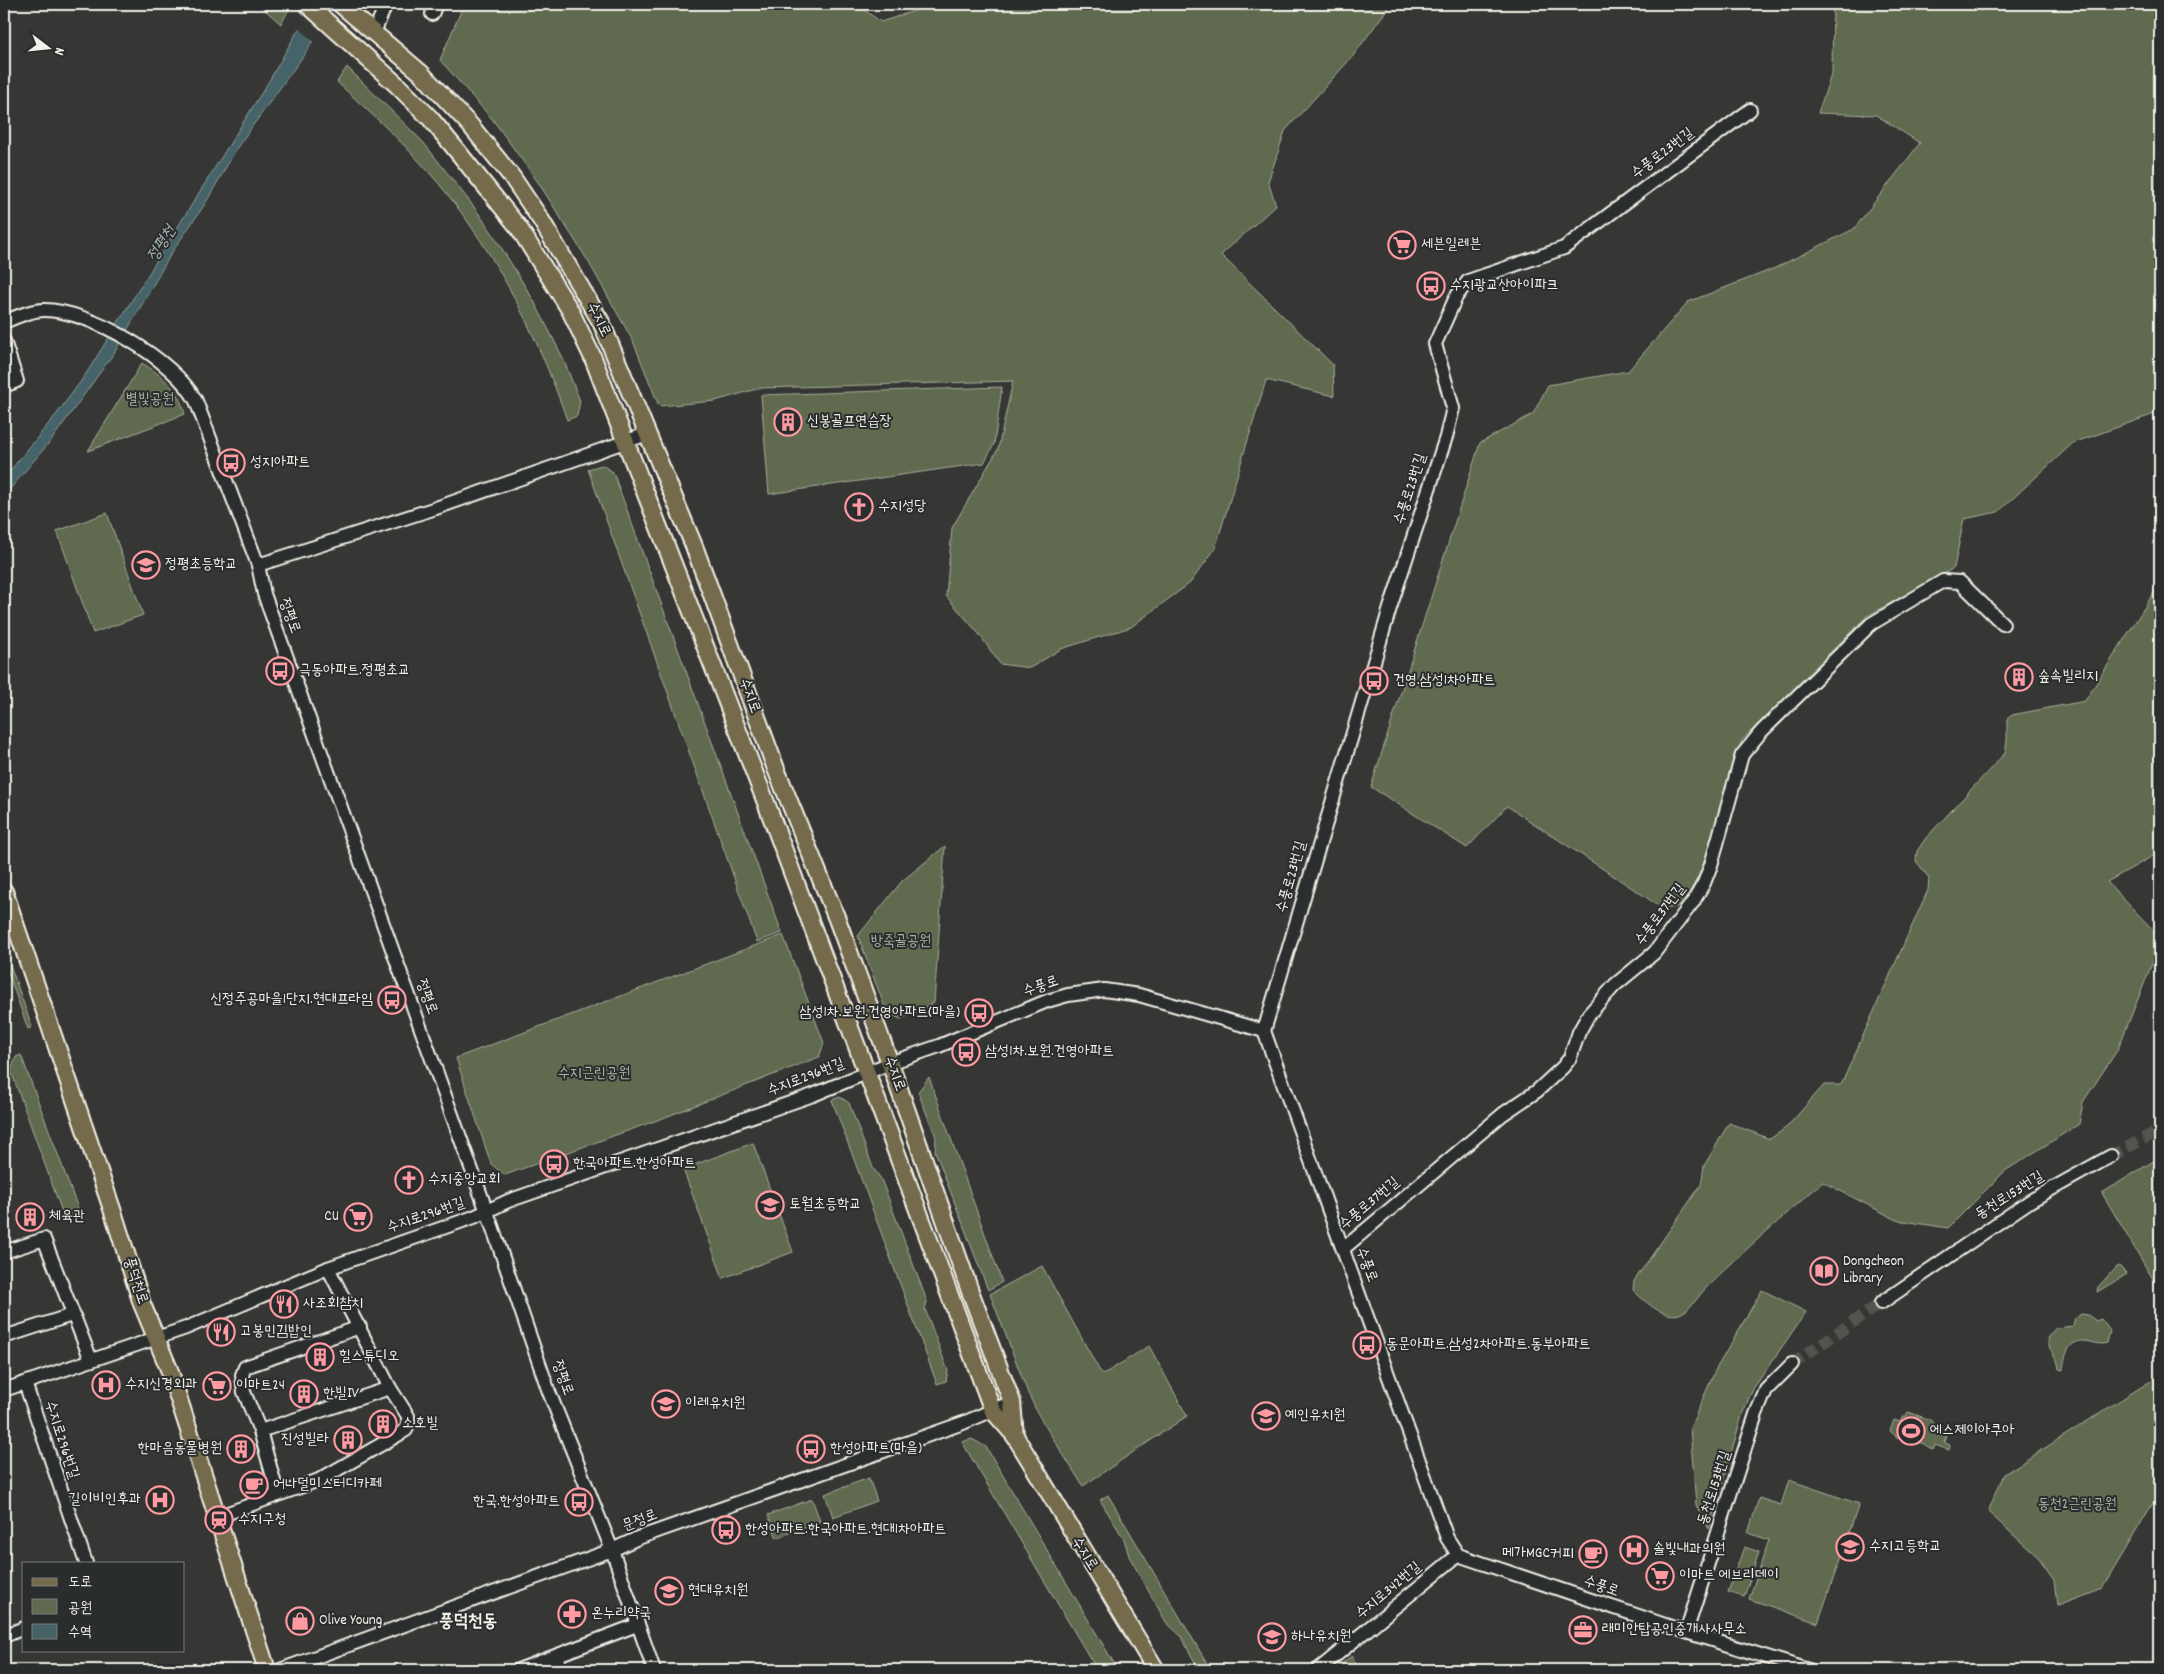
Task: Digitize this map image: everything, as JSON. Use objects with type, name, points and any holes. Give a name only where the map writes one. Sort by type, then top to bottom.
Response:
[{"type":"main road","name":"수지로","points":[[306,4],[430,118],[519,228],[570,310],[602,379],[708,650],[993,1411],[1015,1436],[1156,1670]]},
{"type":"main road","name":"수지로","points":[[340,4],[421,73],[446,97],[512,177],[552,237],[601,322],[697,555],[776,769],[837,919],[970,1291],[1012,1402],[1015,1436]]},
{"type":"main road","name":"풍덕천로","points":[[4,891],[111,1206],[142,1304],[169,1369],[267,1670]]},
{"type":"street","points":[[368,28],[386,4]]},
{"type":"street","name":"수풍로23번길","points":[[1264,1031],[1390,608],[1453,408],[1435,344],[1456,297],[1468,281],[1564,248],[1750,110]]},
{"type":"street","name":"정평로","points":[[4,322],[42,310],[71,313],[100,325],[146,350],[174,371],[192,392],[258,565],[264,594],[549,1392],[612,1550],[654,1670]]},
{"type":"street","points":[[4,341],[17,381],[4,386]]},
{"type":"street","points":[[258,565],[436,508],[647,434]]},
{"type":"street","name":"수풍로37번길","points":[[1343,1249],[1383,1217],[1425,1179],[1563,1067],[1570,1058],[1579,1032],[1589,1014],[1615,985],[1654,953],[1681,920],[1697,896],[1711,865],[1742,755],[1762,732],[1871,624],[1943,581],[1960,582],[2003,624]]},
{"type":"street","name":"수풍로","points":[[866,1072],[939,1046],[1047,1002],[1068,995],[1104,990],[1139,995],[1264,1031],[1447,1538],[1458,1555],[1686,1632],[1809,1670]]},
{"type":"street","name":"수지로296번길","points":[[4,1390],[186,1328],[328,1268],[486,1212],[508,1201],[813,1095],[866,1072]]},
{"type":"street","name":"동천로153번길","points":[[1881,1303],[2030,1201],[2111,1156]]},
{"type":"street","points":[[4,1252],[44,1238],[72,1315],[91,1360]]},
{"type":"street","points":[[217,1517],[319,1480],[406,1430],[408,1416],[390,1388],[328,1268]]},
{"type":"street","points":[[4,1337],[72,1315]]},
{"type":"street","points":[[278,1495],[260,1431],[244,1392],[242,1375],[245,1367],[360,1327]]},
{"type":"street","name":"동천로153번길","points":[[1686,1632],[1756,1414],[1766,1390],[1792,1364]]},
{"type":"street","name":"수지로296번길","points":[[25,1383],[86,1562]]},
{"type":"street","points":[[260,1431],[390,1388]]},
{"type":"street","name":"문정로","points":[[280,1670],[612,1550],[638,1538],[993,1411],[1012,1402]]},
{"type":"street","name":"수지로342번길","points":[[1318,1670],[1458,1555]]},
{"type":"street","points":[[518,1670],[637,1624]]},
{"type":"street","points":[[4,1636],[22,1629]]},
{"type":"street","points":[[556,1656],[561,1670]]},
{"type":"green space","points":[[258,4],[280,4],[288,11],[281,24]]},
{"type":"green space","points":[[464,4],[856,4],[881,22],[934,4],[1391,4],[1353,56],[1285,131],[1268,182],[1276,205],[1221,255],[1333,365],[1334,396],[1266,380],[1215,549],[1190,583],[1131,627],[1061,649],[1030,668],[1000,664],[979,634],[946,596],[952,528],[998,449],[1013,381],[760,388],[715,401],[659,406],[633,341],[588,261],[538,182],[493,120],[440,60]]},
{"type":"green space","points":[[1833,4],[2160,4],[2160,412],[2073,443],[1998,512],[1964,519],[1954,568],[1867,616],[1742,740],[1702,870],[1682,906],[1664,909],[1507,806],[1467,848],[1371,787],[1480,443],[1533,414],[1548,385],[1628,371],[1688,302],[1773,269],[1854,229],[1920,143],[1876,115],[1818,113],[1832,72]]},
{"type":"green space","points":[[347,67],[423,142],[493,234],[534,301],[562,356],[580,401],[577,416],[567,420],[555,386],[526,320],[491,257],[471,226],[450,197],[416,158],[337,82]]},
{"type":"green space","name":"별빛공원","points":[[142,363],[169,384],[179,398],[185,414],[88,451]]},
{"type":"green space","name":"신봉골프연습장","points":[[1002,387],[994,444],[984,463],[769,494],[761,395]]},
{"type":"green space","points":[[602,465],[613,472],[782,933],[757,942],[588,469]]},
{"type":"green space","points":[[107,513],[143,615],[93,633],[57,531]]},
{"type":"green space","points":[[2160,583],[2160,852],[2107,882],[2160,937],[2160,944],[2118,1049],[2083,1102],[2079,1124],[2005,1171],[1948,1228],[1897,1220],[1823,1182],[1734,1261],[1706,1288],[1687,1310],[1673,1315],[1654,1308],[1633,1290],[1634,1281],[1701,1185],[1704,1166],[1729,1123],[1770,1139],[1787,1127],[1824,1085],[1841,1085],[1928,890],[1929,878],[1916,861],[1917,851],[1926,838],[2005,753],[2007,719],[2012,715],[2085,701]]},
{"type":"green space","name":"방죽골공원","points":[[945,846],[934,1003],[901,1019],[887,1013],[858,936],[902,881]]},
{"type":"green space","name":"수지근린공원","points":[[783,935],[824,1043],[819,1057],[663,1118],[505,1175],[491,1164],[456,1058]]},
{"type":"green space","points":[[4,948],[32,1027],[28,1029],[4,961]]},
{"type":"green space","points":[[21,1055],[80,1214],[65,1220],[11,1071],[16,1057]]},
{"type":"green space","points":[[929,1077],[1002,1282],[988,1290],[935,1151],[936,1137],[918,1092]]},
{"type":"green space","points":[[840,1097],[849,1103],[873,1168],[881,1179],[927,1301],[925,1309],[948,1371],[946,1381],[937,1384],[832,1100]]},
{"type":"green space","points":[[753,1143],[793,1252],[723,1278],[683,1169]]},
{"type":"green space","points":[[2160,1157],[2160,1291],[2102,1193]]},
{"type":"green space","points":[[1042,1266],[1102,1375],[1149,1346],[1187,1416],[1083,1486],[1039,1416],[1028,1393],[990,1294]]},
{"type":"green space","points":[[2119,1266],[2127,1274],[2097,1292],[2098,1287]]},
{"type":"green space","points":[[1762,1290],[1806,1312],[1753,1389],[1743,1412],[1709,1529],[1696,1505],[1690,1428],[1715,1371]]},
{"type":"green space","points":[[2081,1314],[2088,1315],[2096,1321],[2101,1319],[2110,1331],[2107,1343],[2079,1341],[2074,1343],[2066,1355],[2063,1370],[2059,1369],[2058,1363],[2048,1344],[2048,1339],[2056,1328],[2073,1326],[2075,1319]]},
{"type":"green space","name":"동천2근린공원","points":[[2160,1375],[2160,1491],[2102,1589],[2057,1606],[2054,1579],[2039,1558],[1988,1512],[2004,1474]]},
{"type":"green space","name":"에스제이아쿠아","points":[[1908,1412],[1931,1420],[1933,1423],[1930,1430],[1946,1436],[1944,1442],[1950,1445],[1949,1450],[1935,1445],[1933,1450],[1924,1444],[1902,1436],[1898,1438],[1890,1431],[1894,1420],[1900,1422]]},
{"type":"green space","points":[[972,1439],[986,1447],[1118,1670],[1097,1670],[962,1442]]},
{"type":"green space","points":[[869,1478],[877,1501],[833,1517],[825,1494]]},
{"type":"green space","points":[[1789,1480],[1859,1504],[1818,1623],[1749,1599],[1769,1540],[1748,1533],[1759,1498],[1781,1505]]},
{"type":"green space","points":[[1108,1495],[1211,1670],[1199,1670],[1181,1636],[1166,1622],[1129,1556],[1124,1539],[1100,1500]]},
{"type":"green space","points":[[812,1499],[820,1521],[777,1538],[768,1515]]},
{"type":"green space","points":[[1744,1547],[1759,1552],[1744,1597],[1728,1592]]},
{"type":"green space","points":[[1352,1656],[1359,1670],[1333,1670]]},
{"type":"water","name":"정평천","points":[[313,4],[325,20],[306,52],[238,146],[205,204],[172,252],[114,353],[53,438],[4,496],[4,478],[56,415],[84,377],[269,81]]},
{"type":"pier","points":[[310,4],[337,4],[315,43],[298,27]]},
{"type":"tunnel","points":[[2111,1156],[2160,1130]]},
{"type":"tunnel","points":[[1792,1364],[1881,1303]]},
{"type":"place","name":"세븐일레븐","points":[[1402,245]]},
{"type":"place","name":"수지광교산아이파크","points":[[1431,286]]},
{"type":"place","name":"신봉골프연습장","points":[[788,422]]},
{"type":"place","name":"성지아파트","points":[[231,463]]},
{"type":"place","name":"수지성당","points":[[859,507]]},
{"type":"place","name":"정평초등학교","points":[[146,565]]},
{"type":"place","name":"극동아파트.정평초교","points":[[280,671]]},
{"type":"place","name":"숲속빌리지","points":[[2019,677]]},
{"type":"place","name":"건영.삼성1차아파트","points":[[1374,681]]},
{"type":"place","name":"신정주공마을1단지.현대프라임","points":[[392,1000]]},
{"type":"place","name":"삼성1차.보원.건영아파트(마을)","points":[[979,1013]]},
{"type":"place","name":"삼성1차.보원.건영아파트","points":[[966,1052]]},
{"type":"place","name":"한국아파트.한성아파트","points":[[554,1164]]},
{"type":"place","name":"수지중앙교회","points":[[409,1180]]},
{"type":"place","name":"토월초등학교","points":[[770,1205]]},
{"type":"place","name":"체육관","points":[[30,1217]]},
{"type":"place","name":"CU","points":[[358,1217]]},
{"type":"place","name":"Dongcheon Library","points":[[1824,1271]]},
{"type":"place","name":"사조회참치","points":[[284,1304]]},
{"type":"place","name":"고봉민김밥인","points":[[221,1332]]},
{"type":"place","name":"동문아파트.삼성2차아파트.동부아파트","points":[[1367,1345]]},
{"type":"place","name":"힐스튜디오","points":[[320,1357]]},
{"type":"place","name":"수지신경외과","points":[[106,1385]]},
{"type":"place","name":"이마트24","points":[[217,1386]]},
{"type":"place","name":"한빌IV","points":[[304,1394]]},
{"type":"place","name":"이레유치원","points":[[666,1404]]},
{"type":"place","name":"예인유치원","points":[[1266,1416]]},
{"type":"place","name":"소호빌","points":[[383,1424]]},
{"type":"place","name":"에스제이아쿠아","points":[[1911,1431]]},
{"type":"place","name":"진성빌라","points":[[348,1440]]},
{"type":"place","name":"한마음동물병원","points":[[241,1449]]},
{"type":"place","name":"한성아파트(마을)","points":[[811,1449]]},
{"type":"place","name":"어나덜미스터디카페","points":[[254,1485]]},
{"type":"place","name":"길이비인후과","points":[[160,1500]]},
{"type":"place","name":"한국.한성아파트","points":[[579,1502]]},
{"type":"place","name":"수지구청","points":[[219,1520]]},
{"type":"place","name":"한성아파트.한국아파트.현대1차아파트","points":[[726,1530]]},
{"type":"place","name":"수지고등학교","points":[[1850,1547]]},
{"type":"place","name":"솔빛내과의원","points":[[1634,1550]]},
{"type":"place","name":"메가MGC커피","points":[[1593,1554]]},
{"type":"place","name":"이마트 에브리데이","points":[[1660,1576]]},
{"type":"place","name":"현대유치원","points":[[669,1591]]},
{"type":"place","name":"온누리약국","points":[[572,1614]]},
{"type":"place","name":"Olive Young","points":[[300,1621]]},
{"type":"place","name":"래미안탑공인중개사사무소","points":[[1583,1630]]},
{"type":"place","name":"하나유치원","points":[[1272,1637]]},
{"type":"district","name":"풍덕천동","points":[[468,1622]]}]
